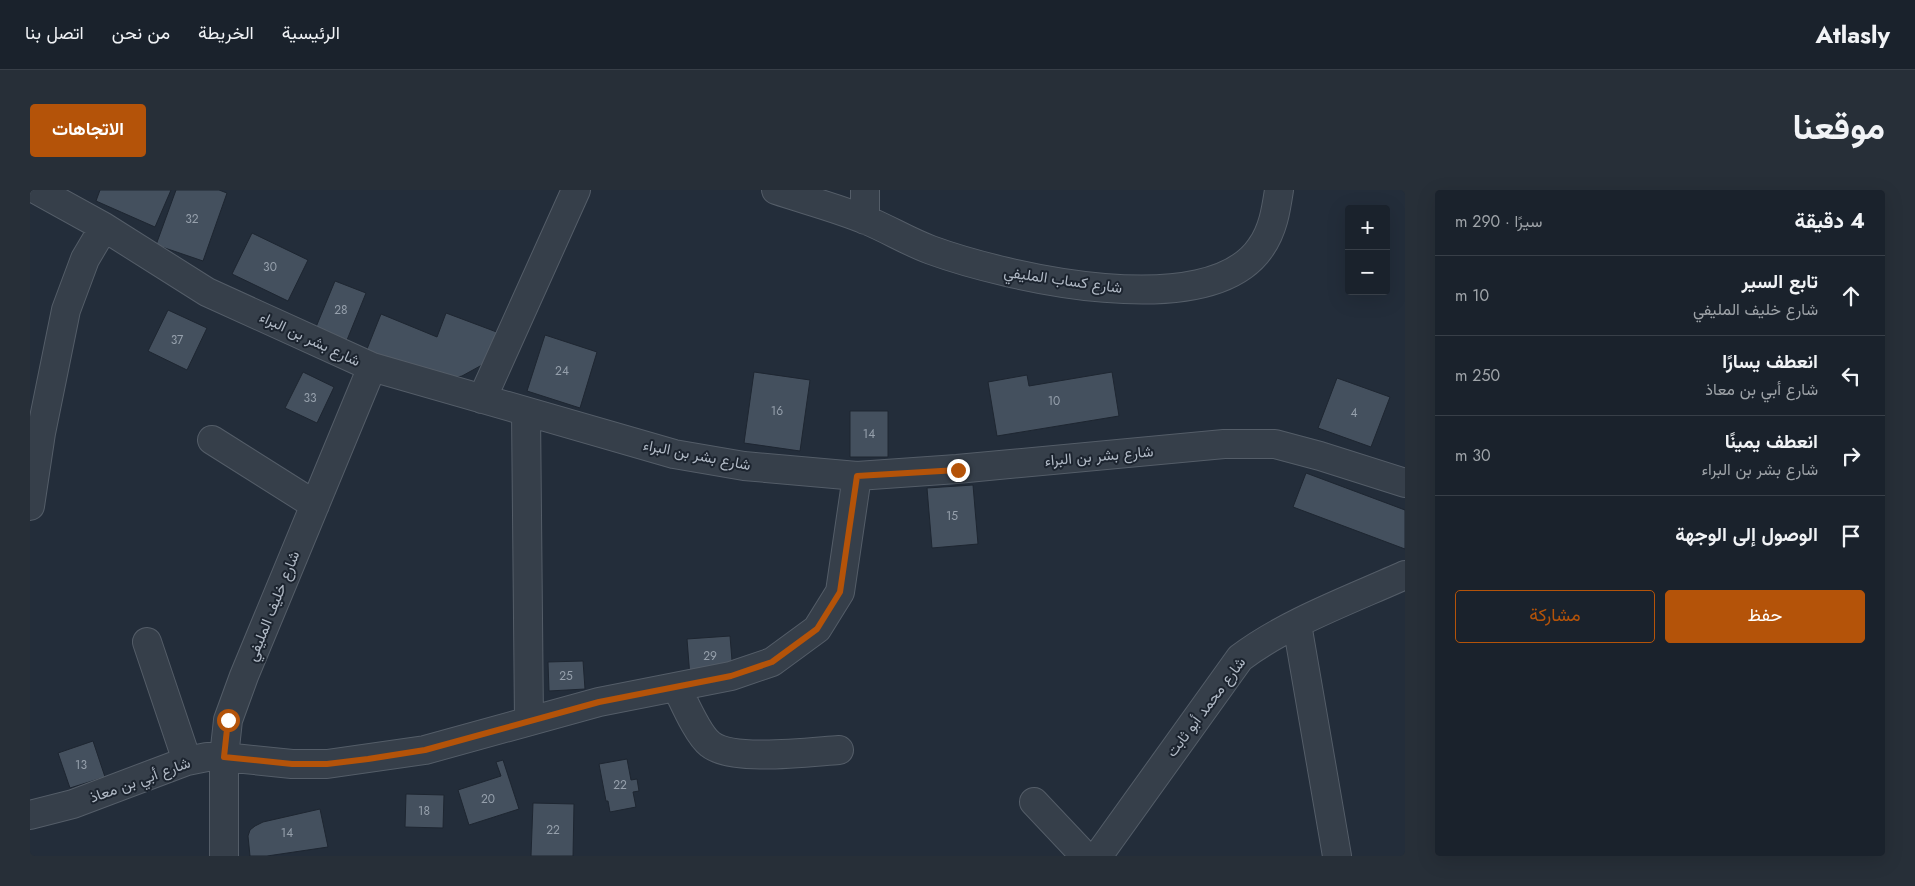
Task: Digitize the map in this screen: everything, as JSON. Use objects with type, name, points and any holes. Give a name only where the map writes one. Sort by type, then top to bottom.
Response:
[{"type":"street","name":"شارع بشر بن البراء","points":[[36,190],[104,228],[207,292],[372,368],[674,454],[744,466],[857,476],[958,470],[1224,444],[1275,444],[1405,483]]},
{"type":"street","points":[[482,399],[576,190]]},
{"type":"street","name":"شارع كساب المليفي","points":[[776,190],[865,220],[931,250],[1017,276],[1117,290],[1180,289],[1220,279],[1243,267],[1261,247],[1275,217],[1279,190]]},
{"type":"street","points":[[865,190],[865,220]]},
{"type":"street","points":[[30,506],[40,433],[66,310],[85,259],[104,228]]},
{"type":"street","name":"شارع خليف المليفي","points":[[224,856],[224,757],[228,720],[372,368]]},
{"type":"street","points":[[526,412],[529,721]]},
{"type":"street","points":[[212,440],[315,505]]},
{"type":"street","name":"شارع أبي بن معاذ","points":[[30,815],[73,804],[187,761],[207,757],[224,757],[292,764],[327,764],[425,750],[599,702],[731,676],[772,662],[817,629],[840,592],[857,476]]},
{"type":"street","name":"شارع محمد أبو ثابت","points":[[1098,856],[1240,658],[1250,650],[1297,624],[1405,575]]},
{"type":"street","points":[[1297,624],[1334,827],[1337,856]]},
{"type":"street","points":[[147,642],[187,761]]},
{"type":"street","points":[[677,688],[699,730],[709,744],[721,750],[744,755],[839,750]]},
{"type":"street","points":[[1034,802],[1085,856]]},
{"type":"building","points":[[100,190],[171,190],[155,227],[96,201]]},
{"type":"building","points":[[176,190],[219,190],[227,193],[203,261],[156,245]]},
{"type":"building","points":[[252,233],[308,260],[288,301],[232,274]]},
{"type":"building","points":[[335,281],[366,293],[347,340],[316,327]]},
{"type":"building","points":[[168,310],[207,328],[187,370],[148,351]]},
{"type":"building","points":[[446,313],[502,334],[494,351],[482,365],[462,376],[442,381],[365,354],[381,314],[437,337]]},
{"type":"building","points":[[545,335],[597,352],[580,408],[527,391]]},
{"type":"building","points":[[303,372],[334,387],[317,423],[285,408]]},
{"type":"building","points":[[754,372],[810,380],[800,451],[744,443]]},
{"type":"building","points":[[1112,372],[1119,416],[997,436],[988,382],[1027,375],[1029,386]]},
{"type":"building","points":[[1337,378],[1390,397],[1371,447],[1318,428]]},
{"type":"building","points":[[850,411],[888,411],[888,457],[850,457]]},
{"type":"building","points":[[1306,473],[1405,510],[1405,549],[1293,507]]},
{"type":"building","points":[[973,485],[978,544],[932,548],[927,488]]},
{"type":"building","points":[[730,636],[733,673],[690,677],[687,639]]},
{"type":"building","points":[[583,661],[585,689],[549,691],[548,662]]},
{"type":"building","points":[[93,741],[105,777],[70,788],[58,753]]},
{"type":"building","points":[[627,759],[631,780],[637,779],[639,791],[633,792],[636,807],[610,812],[599,764]]},
{"type":"building","points":[[503,760],[519,809],[469,825],[458,790],[501,776],[496,762]]},
{"type":"building","points":[[406,794],[444,795],[443,828],[405,827]]},
{"type":"building","points":[[533,803],[574,804],[573,856],[531,856]]},
{"type":"building","points":[[320,809],[328,847],[267,856],[250,856],[248,836],[250,830],[255,826],[263,822]]},
{"type":"route","points":[[228,720],[224,757],[292,764],[327,764],[425,750],[599,702],[731,676],[772,662],[817,629],[840,592],[857,476],[958,470]]}]
